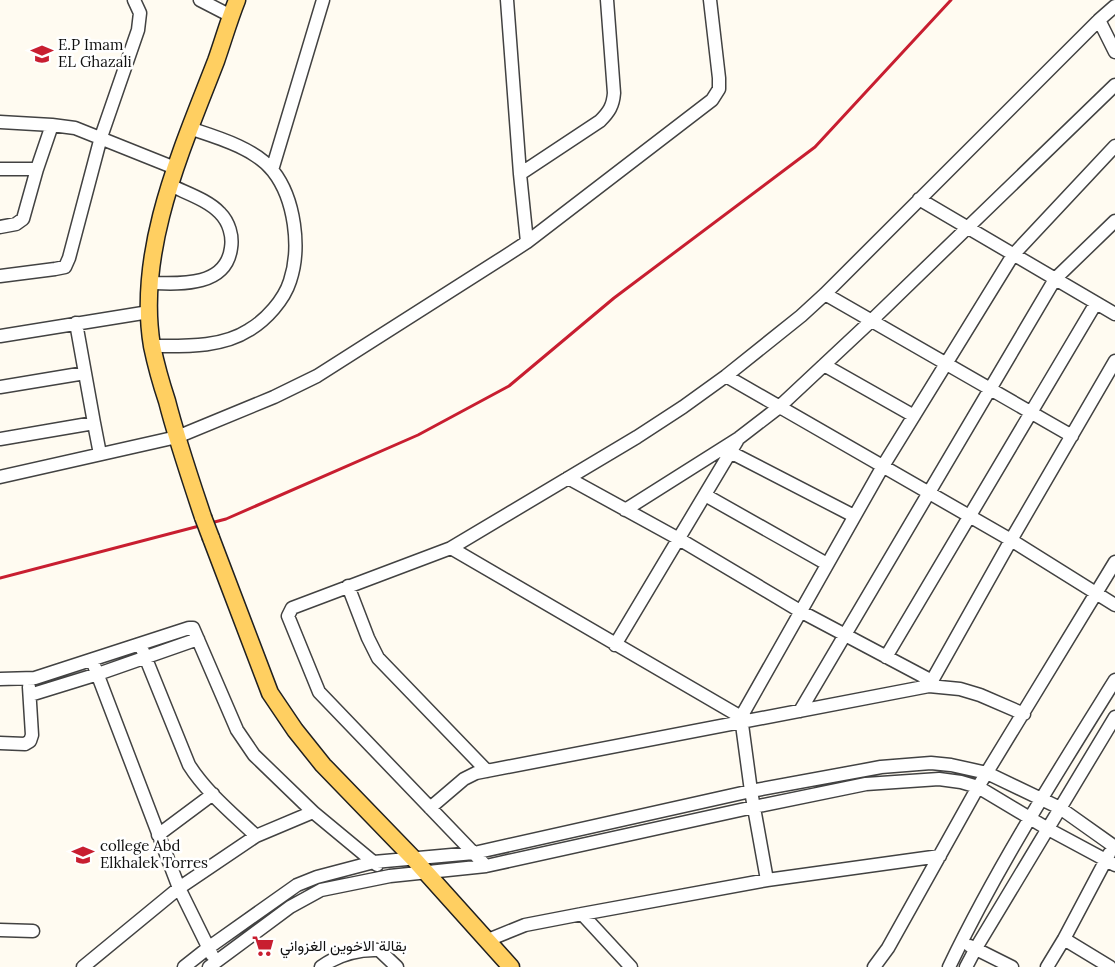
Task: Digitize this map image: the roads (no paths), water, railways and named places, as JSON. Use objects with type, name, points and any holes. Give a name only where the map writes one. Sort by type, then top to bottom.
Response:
[{"type":"main road","points":[[237,0],[175,168],[159,230],[150,283],[152,346],[177,437],[203,517],[264,678],[277,705],[322,765],[413,858],[511,967]]},
{"type":"street","points":[[0,276],[65,267],[101,137],[140,22],[140,13],[134,0]]},
{"type":"street","points":[[200,0],[231,16]]},
{"type":"street","points":[[272,170],[323,0]]},
{"type":"street","points":[[507,0],[527,242]]},
{"type":"street","points":[[520,174],[600,121],[613,104],[614,94],[607,0]]},
{"type":"street","points":[[0,477],[177,437],[274,397],[317,376],[527,242],[712,100],[719,89],[719,78],[710,0]]},
{"type":"street","points":[[486,866],[319,692],[288,616],[289,612],[292,608],[451,548],[637,437],[726,376],[801,316],[825,294],[1115,6]]},
{"type":"street","points":[[1099,20],[1115,52]]},
{"type":"street","points":[[625,510],[739,438],[778,408],[871,321],[1115,85]]},
{"type":"street","points":[[0,122],[74,128],[101,137],[175,168]]},
{"type":"street","points":[[0,227],[16,224],[23,219],[52,125]]},
{"type":"street","points":[[152,346],[199,346],[228,339],[249,330],[268,315],[283,295],[290,281],[295,254],[294,222],[286,194],[272,170],[253,155],[229,141],[189,128]]},
{"type":"street","points":[[767,880],[751,791],[742,720],[800,611],[883,466],[1013,255],[1115,146]]},
{"type":"street","points":[[0,169],[37,169]]},
{"type":"street","points":[[150,283],[181,284],[201,280],[215,275],[225,267],[230,256],[232,240],[228,225],[220,213],[208,204],[170,185]]},
{"type":"street","points":[[919,199],[1115,314]]},
{"type":"street","points":[[800,711],[1055,279],[1115,221]]},
{"type":"street","points":[[825,294],[945,365],[1072,436]]},
{"type":"street","points":[[886,657],[1032,414],[1096,303]]},
{"type":"street","points":[[0,336],[150,312]]},
{"type":"street","points":[[76,323],[100,454]]},
{"type":"street","points":[[430,808],[464,779],[476,773],[742,720],[800,711],[931,683],[1115,361]]},
{"type":"street","points":[[824,365],[914,416]]},
{"type":"street","points":[[0,388],[85,373]]},
{"type":"street","points":[[726,376],[778,408],[1011,540],[1115,605]]},
{"type":"street","points":[[0,439],[94,423]]},
{"type":"street","points":[[616,645],[739,438]]},
{"type":"street","points":[[730,452],[854,516]]},
{"type":"street","points":[[568,478],[679,539],[800,611],[931,683],[967,691],[1024,714]]},
{"type":"street","points":[[705,495],[827,564]]},
{"type":"street","points":[[451,548],[742,720]]},
{"type":"street","points":[[874,967],[888,948],[978,788],[1115,562]]},
{"type":"street","points":[[348,586],[368,638],[378,658],[486,771]]},
{"type":"street","points":[[0,679],[28,679],[193,628],[237,730],[254,756],[313,812],[390,876]]},
{"type":"street","points":[[30,695],[146,658],[198,639]]},
{"type":"street","points":[[140,644],[189,765],[195,775],[256,836]]},
{"type":"street","points":[[92,660],[158,835],[179,888],[208,948],[212,964],[290,907],[321,890],[390,876],[486,866],[866,784],[939,779],[961,782],[978,788],[1110,862]]},
{"type":"street","points":[[0,743],[24,744],[30,741],[32,735],[28,679]]},
{"type":"street","points":[[949,967],[1030,818],[1115,680]]},
{"type":"street","points":[[966,967],[1115,718]]},
{"type":"street","points":[[190,966],[208,948],[297,885],[317,877],[374,862],[474,853],[751,791],[881,767],[910,764],[951,765],[987,773],[1060,808],[1114,845],[1110,862],[1046,967]]},
{"type":"street","points":[[158,835],[212,794]]},
{"type":"street","points":[[83,967],[179,888],[256,836],[313,812]]},
{"type":"street","points":[[488,940],[526,925],[582,914],[767,880],[940,856]]},
{"type":"street","points":[[582,914],[631,967]]},
{"type":"street","points":[[0,930],[33,931]]},
{"type":"street","points":[[1064,940],[1110,967]]},
{"type":"street","points":[[962,942],[1012,967]]},
{"type":"street","points":[[321,967],[335,958],[353,952],[371,950],[379,950],[397,967]]},
{"type":"railway","points":[[0,578],[226,519],[418,435],[509,386],[614,298],[815,147],[951,0]]},
{"type":"place","name":"E.P Imam EL Ghazali","points":[[42,54]]},
{"type":"place","name":"college Abd Elkhalek Torres","points":[[83,855]]},
{"type":"place","name":"بقالة الاخوين الغزواني","points":[[263,946]]}]
